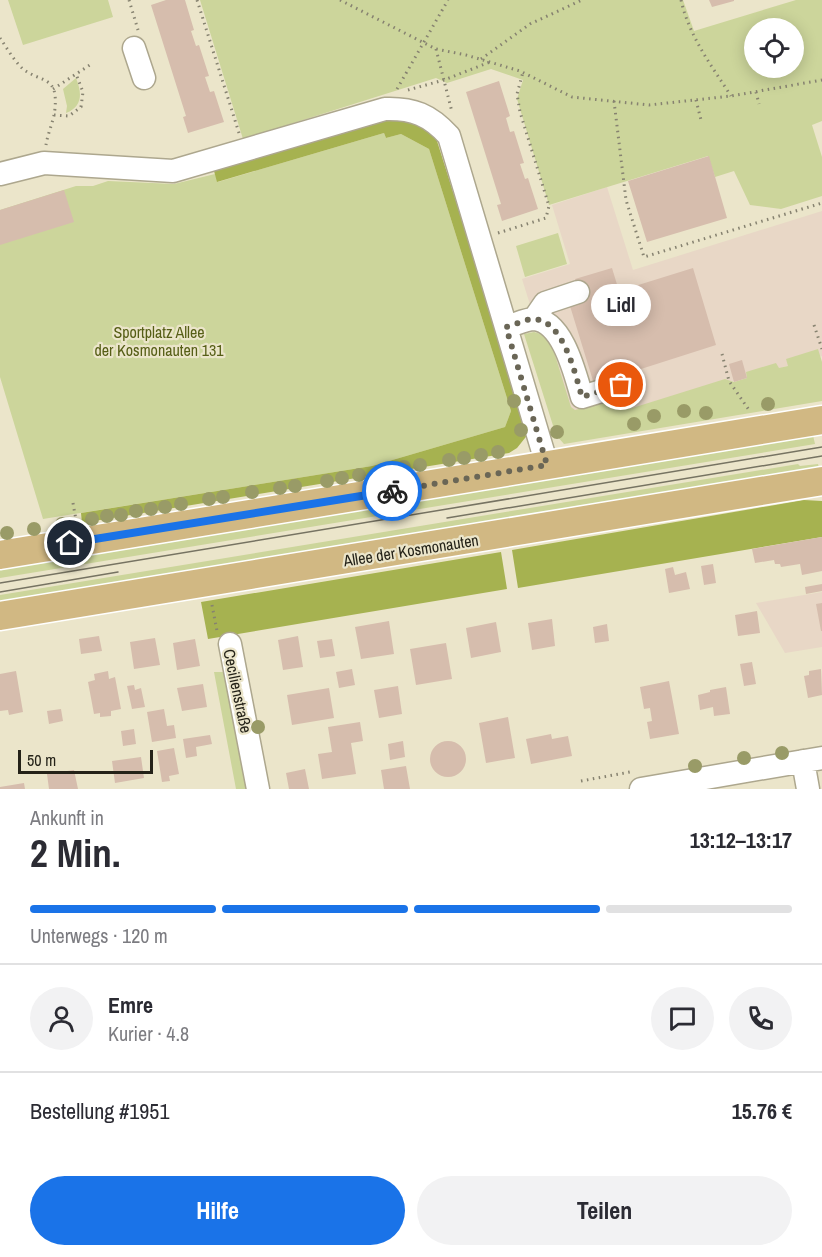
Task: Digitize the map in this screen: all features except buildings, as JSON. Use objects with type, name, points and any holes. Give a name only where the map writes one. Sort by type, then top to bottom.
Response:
[{"type":"main road","points":[[0,555],[822,420]]},
{"type":"main road","name":"Allee der Kosmonauten","points":[[0,616],[822,482]]},
{"type":"street","points":[[136,40],[144,78]]},
{"type":"street","points":[[0,174],[44,163],[172,171],[385,109],[400,108],[418,113],[436,122],[448,136],[547,465]]},
{"type":"street","points":[[534,319],[545,303],[578,292]]},
{"type":"street","points":[[506,327],[534,319],[551,326],[564,345],[582,397],[621,385]]},
{"type":"street","name":"Cecilienstraße","points":[[230,644],[258,789]]},
{"type":"street","points":[[641,789],[812,760],[808,789]]},
{"type":"path","points":[[129,0],[136,40]]},
{"type":"path","points":[[197,0],[242,141]]},
{"type":"path","points":[[340,0],[436,49],[492,61],[524,72],[572,97],[649,105],[731,96],[822,80]]},
{"type":"path","points":[[448,0],[394,94],[444,80],[492,61]]},
{"type":"path","points":[[481,59],[530,24],[582,0]]},
{"type":"path","points":[[681,0],[686,20],[701,51],[731,96]]},
{"type":"path","points":[[0,38],[23,69],[46,79],[53,89],[54,116],[48,135],[44,163]]},
{"type":"path","points":[[436,49],[453,116]]},
{"type":"path","points":[[53,89],[93,63]]},
{"type":"path","points":[[491,235],[546,218],[549,206],[520,112],[517,94],[524,72]]},
{"type":"path","points":[[54,116],[69,116],[81,107],[83,92],[76,74]]},
{"type":"path","points":[[756,91],[759,104]]},
{"type":"path","points":[[696,100],[701,120]]},
{"type":"path","points":[[614,101],[626,200],[644,257],[822,203]]},
{"type":"path","points":[[814,325],[822,349]]},
{"type":"path","points":[[722,354],[729,381],[754,416]]},
{"type":"path","points":[[74,503],[77,528]]},
{"type":"path","name":"Cecilienstraße","points":[[211,597],[217,634],[230,644]]},
{"type":"shaded area","points":[[607,187],[633,270],[822,211],[822,356],[569,429],[522,279],[570,264],[552,205]]},
{"type":"shaded area","points":[[822,592],[822,647],[785,653],[756,603]]},
{"type":"green space","points":[[8,0],[108,0],[113,17],[23,45]]},
{"type":"green space","points":[[200,0],[683,0],[694,31],[796,0],[822,0],[822,121],[812,125],[822,157],[822,196],[781,209],[750,205],[734,171],[715,177],[708,156],[549,205],[517,99],[523,80],[491,69],[447,83],[436,78],[243,139]]},
{"type":"green space","points":[[76,78],[80,98],[76,107],[66,113],[67,106],[63,89]]},
{"type":"green space","points":[[386,119],[401,120],[421,126],[437,141],[529,433],[517,448],[509,453],[82,523],[81,513],[372,466],[505,427],[511,411],[429,149],[401,134],[386,138],[384,133],[217,182],[214,171]]},
{"type":"green space","name":"Sportplatz Allee der Kosmonauten 131","points":[[384,133],[386,138],[401,134],[429,149],[511,411],[505,427],[372,466],[43,519],[0,377],[0,210],[76,186],[93,186],[108,181],[174,184],[215,174],[218,182]]},
{"type":"green space","points":[[558,233],[567,264],[525,277],[516,246]]},
{"type":"green space","points":[[534,332],[544,335],[551,342],[571,407],[575,410],[624,396],[629,409],[725,379],[734,382],[747,378],[746,372],[776,363],[779,368],[788,366],[786,359],[818,349],[822,362],[822,401],[564,444],[556,435],[524,334]]},
{"type":"green space","points":[[812,431],[815,444],[0,578],[0,565]]},
{"type":"green space","points":[[798,464],[800,466],[818,464],[820,472],[0,606],[0,595]]},
{"type":"green space","points":[[804,500],[822,501],[822,537],[518,588],[512,550]]},
{"type":"green space","points":[[501,552],[507,589],[208,639],[201,602]]},
{"type":"green space","points":[[214,672],[228,672],[250,789],[236,789]]},
{"type":"tram line","points":[[0,583],[822,447]]},
{"type":"tram line","points":[[447,518],[822,456]]},
{"type":"tram line","points":[[0,592],[118,572]]},
{"type":"way so far","points":[[392,491],[547,465],[506,327],[534,319],[551,326],[564,345],[582,397],[621,385]]},
{"type":"place","name":"Lidl","points":[[621,385]]},
{"type":"route","points":[[70,543],[392,491]]}]
